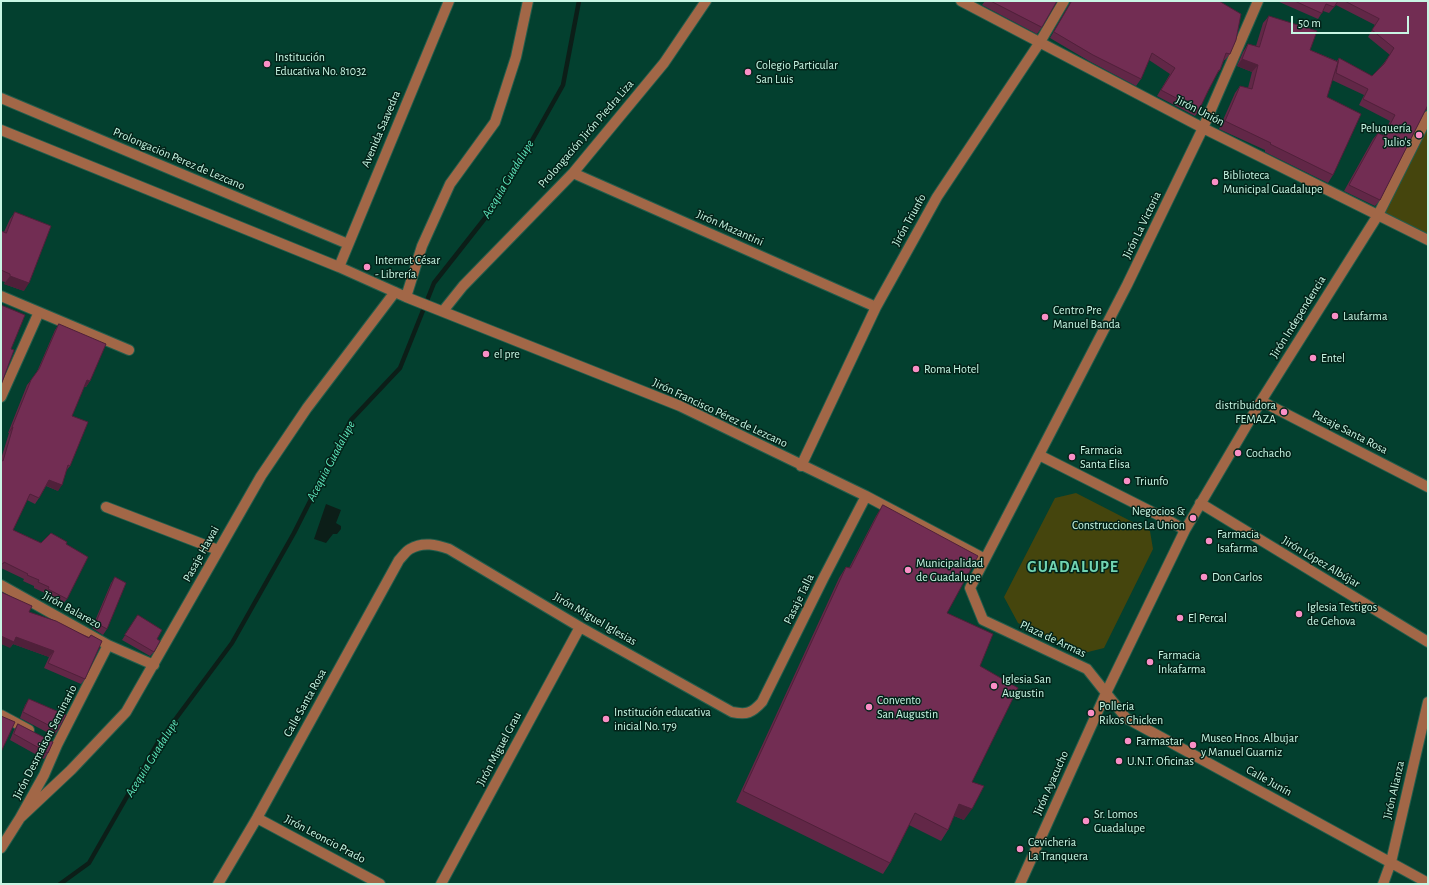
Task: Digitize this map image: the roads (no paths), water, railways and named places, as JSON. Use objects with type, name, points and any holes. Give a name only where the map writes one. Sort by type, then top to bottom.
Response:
[{"type":"street","name":"Avenida Saavedra","points":[[339,267],[449,1]]},
{"type":"street","points":[[406,297],[422,246],[450,184],[495,122],[516,57],[528,1]]},
{"type":"street","name":"Prolongación Jirón Piedra Liza","points":[[439,310],[573,173],[664,63],[706,1]]},
{"type":"street","name":"Jirón Unión","points":[[961,1],[1203,128],[1428,240]]},
{"type":"street","name":"Jirón Triunfo","points":[[802,466],[876,307],[937,197],[1040,42],[1064,1]]},
{"type":"street","name":"Jirón La Victoria","points":[[1038,455],[1127,285],[1203,128],[1258,1]]},
{"type":"street","name":"Prolongación Perez de Lezcano","points":[[1,98],[348,244]]},
{"type":"street","name":"Jirón Independencia","points":[[1185,530],[1261,401],[1378,215],[1428,116]]},
{"type":"street","points":[[1,130],[339,267]]},
{"type":"street","name":"Jirón Mazantini","points":[[573,173],[876,307]]},
{"type":"street","name":"Jirón Francisco Pérez de Lezcano","points":[[339,267],[406,297],[680,406],[866,496],[985,559]]},
{"type":"street","name":"Pasaje Hawai","points":[[20,818],[72,770],[126,712],[261,476],[307,408],[395,292]]},
{"type":"street","points":[[1,296],[129,350]]},
{"type":"street","points":[[1,397],[39,312]]},
{"type":"street","name":"Pasaje Santa Rosa","points":[[1261,401],[1428,487]]},
{"type":"street","points":[[1038,455],[1185,530],[1106,693]]},
{"type":"street","name":"Plaza de Armas","points":[[1038,455],[970,588],[983,620],[1087,669],[1106,693]]},
{"type":"street","name":"Pasaje Talla","points":[[754,711],[762,702],[866,496]]},
{"type":"street","name":"Jirón López Albújar","points":[[1200,503],[1428,642]]},
{"type":"street","points":[[106,507],[218,550]]},
{"type":"street","name":"Jirón Miguel Iglesias","points":[[424,544],[438,545],[449,549],[580,626],[732,712],[743,714],[754,711]]},
{"type":"street","name":"Calle Santa Rosa","points":[[218,884],[257,818],[399,560],[410,548],[424,544]]},
{"type":"street","name":"Jirón Balarezo","points":[[1,585],[108,645],[154,665]]},
{"type":"street","name":"Jirón Miguel Grau","points":[[441,884],[580,626]]},
{"type":"street","name":"Jirón Desmaison Seminario","points":[[1,848],[44,775],[53,743],[108,645]]},
{"type":"street","name":"Calle Junín","points":[[1106,693],[1126,718],[1428,883]]},
{"type":"street","name":"Jirón Ayacucho","points":[[1020,884],[1106,693]]},
{"type":"street","name":"Jirón Alianza","points":[[1383,884],[1391,862],[1428,702]]},
{"type":"street","points":[[1,715],[36,734]]},
{"type":"street","name":"Jirón Leoncio Prado","points":[[257,818],[380,884]]},
{"type":"waterway","name":"Acequia Guadalupe","points":[[60,884],[89,863],[157,744],[232,643],[294,533],[351,420],[400,368],[434,283],[497,203],[563,85],[579,1]]},
{"type":"place","name":"Institución Educativa No. 81032","points":[[267,64]]},
{"type":"place","name":"Colegio Particular San Luis","points":[[748,72]]},
{"type":"place","name":"Peluquería Julio's","points":[[1419,135]]},
{"type":"place","name":"Biblioteca Municipal Guadalupe","points":[[1215,182]]},
{"type":"place","name":"Internet César - Librería","points":[[367,267]]},
{"type":"place","name":"Laufarma","points":[[1335,316]]},
{"type":"place","name":"Centro Pre Manuel Banda","points":[[1045,317]]},
{"type":"place","name":"el pre","points":[[486,354]]},
{"type":"place","name":"Entel","points":[[1313,358]]},
{"type":"place","name":"Roma Hotel","points":[[916,369]]},
{"type":"place","name":"distribuidora FEMAZA","points":[[1284,412]]},
{"type":"place","name":"Cochacho","points":[[1238,453]]},
{"type":"place","name":"Farmacia Santa Elisa","points":[[1072,457]]},
{"type":"place","name":"Triunfo","points":[[1127,481]]},
{"type":"place","name":"Negocios & Construcciones La Union","points":[[1193,518]]},
{"type":"place","name":"Farmacia Isafarma","points":[[1209,541]]},
{"type":"place","name":"Municipalidad de Guadalupe","points":[[908,570]]},
{"type":"place","name":"Don Carlos","points":[[1204,577]]},
{"type":"place","name":"Iglesia Testigos de Gehova","points":[[1299,614]]},
{"type":"place","name":"El Percal","points":[[1180,618]]},
{"type":"place","name":"Farmacia Inkafarma","points":[[1150,662]]},
{"type":"place","name":"Iglesia San Augustin","points":[[994,686]]},
{"type":"place","name":"Convento San Augustin","points":[[869,707]]},
{"type":"place","name":"Polleria Rikos Chicken","points":[[1091,713]]},
{"type":"place","name":"Institución educativa inicial No. 179","points":[[606,719]]},
{"type":"place","name":"Farmastar","points":[[1128,741]]},
{"type":"place","name":"Museo Hnos. Albujar y Manuel Guarniz","points":[[1193,745]]},
{"type":"place","name":"U.N.T. Oficinas","points":[[1119,761]]},
{"type":"place","name":"Sr. Lomos Guadalupe","points":[[1086,821]]},
{"type":"place","name":"Cevicheria La Tranquera","points":[[1020,849]]},
{"type":"district","name":"GUADALUPE","points":[[1073,567]]}]
